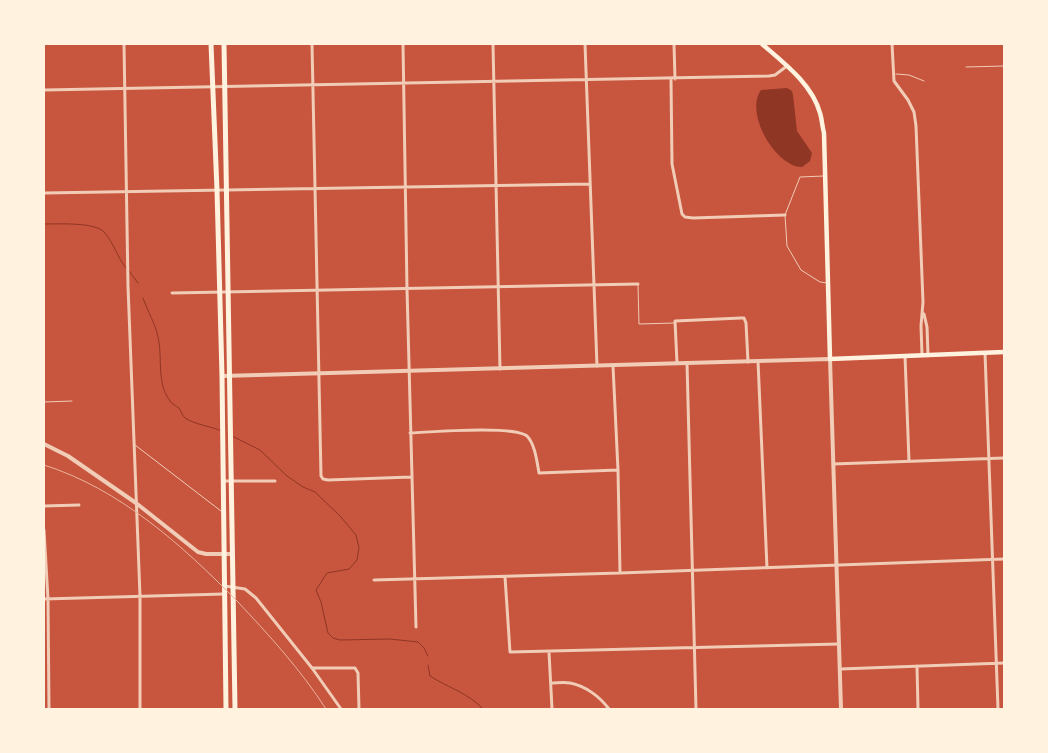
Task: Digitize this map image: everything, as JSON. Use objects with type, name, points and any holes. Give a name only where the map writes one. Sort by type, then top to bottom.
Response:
[{"type":"highway","points":[[211,44],[222,376],[226,709]]},
{"type":"highway","points":[[224,44],[231,376],[235,709]]},
{"type":"main road","points":[[762,44],[787,66],[810,92],[820,112],[824,133],[830,359],[1004,352]]},
{"type":"street","points":[[124,44],[128,284],[140,596],[140,709]]},
{"type":"street","points":[[312,44],[321,476],[323,479],[328,480],[411,477]]},
{"type":"street","points":[[403,44],[410,433],[416,626]]},
{"type":"street","points":[[493,44],[500,369]]},
{"type":"street","points":[[585,44],[597,366]]},
{"type":"street","points":[[674,44],[672,164],[682,214],[685,217],[693,218],[785,215]]},
{"type":"street","points":[[892,44],[894,81],[914,112],[923,311],[921,326],[922,355]]},
{"type":"street","points":[[44,90],[768,76],[775,75],[787,66]]},
{"type":"street","points":[[44,193],[589,184]]},
{"type":"street","points":[[172,293],[638,284]]},
{"type":"street","points":[[923,311],[927,327],[928,355]]},
{"type":"street","points":[[677,363],[675,322],[744,318],[746,323],[748,362]]},
{"type":"street","points":[[985,353],[998,709]]},
{"type":"street","points":[[905,356],[909,461]]},
{"type":"street","points":[[222,376],[830,359],[841,709]]},
{"type":"street","points":[[758,361],[767,568]]},
{"type":"street","points":[[687,363],[696,709]]},
{"type":"street","points":[[613,366],[620,574]]},
{"type":"street","points":[[410,433],[502,430],[519,432],[527,436],[533,446],[539,473],[618,470]]},
{"type":"street","points":[[44,444],[68,456],[136,503],[198,552],[206,554],[232,554]]},
{"type":"street","points":[[832,464],[1004,458]]},
{"type":"street","points":[[223,481],[275,481]]},
{"type":"street","points":[[44,506],[79,505]]},
{"type":"street","points":[[44,530],[49,709]]},
{"type":"street","points":[[374,580],[620,574],[836,564],[1004,559]]},
{"type":"street","points":[[505,577],[510,652],[839,644]]},
{"type":"street","points":[[224,586],[245,589],[256,598],[312,668],[341,709]]},
{"type":"street","points":[[46,599],[224,594]]},
{"type":"street","points":[[549,652],[552,709]]},
{"type":"street","points":[[840,669],[1004,663]]},
{"type":"street","points":[[917,666],[918,709]]},
{"type":"street","points":[[312,668],[355,668],[358,673],[358,709]]},
{"type":"street","points":[[551,683],[568,682],[584,688],[602,700],[610,709]]},
{"type":"lane","points":[[966,67],[1004,66]]},
{"type":"lane","points":[[893,74],[910,75],[924,81]]},
{"type":"lane","points":[[825,176],[800,177],[785,215],[786,241],[801,270],[820,282],[828,283]]},
{"type":"lane","points":[[638,284],[639,324],[675,322]]},
{"type":"lane","points":[[44,402],[72,401]]},
{"type":"lane","points":[[133,444],[224,513]]},
{"type":"shaded area","points":[[787,88],[792,91],[793,95],[797,131],[812,153],[810,161],[802,167],[792,165],[773,149],[765,137],[757,112],[757,100],[761,90]]},
{"type":"waterway","points":[[44,224],[76,224],[99,229],[107,236],[126,268]]},
{"type":"waterway","points":[[129,271],[138,283]]},
{"type":"waterway","points":[[143,298],[157,332],[161,378],[170,401],[179,408],[185,418],[222,431]]},
{"type":"waterway","points":[[232,436],[260,450],[287,476],[303,487],[315,492],[340,516],[356,535],[359,548],[357,560],[349,569],[327,573],[316,590],[321,602],[328,633],[333,638],[340,640],[390,639],[418,642],[428,656]]},
{"type":"waterway","points":[[428,665],[430,676],[465,695],[483,709]]},
{"type":"railway","points":[[44,465],[72,475],[98,488],[124,504],[172,540],[216,580],[261,627],[295,667],[326,709]]}]
